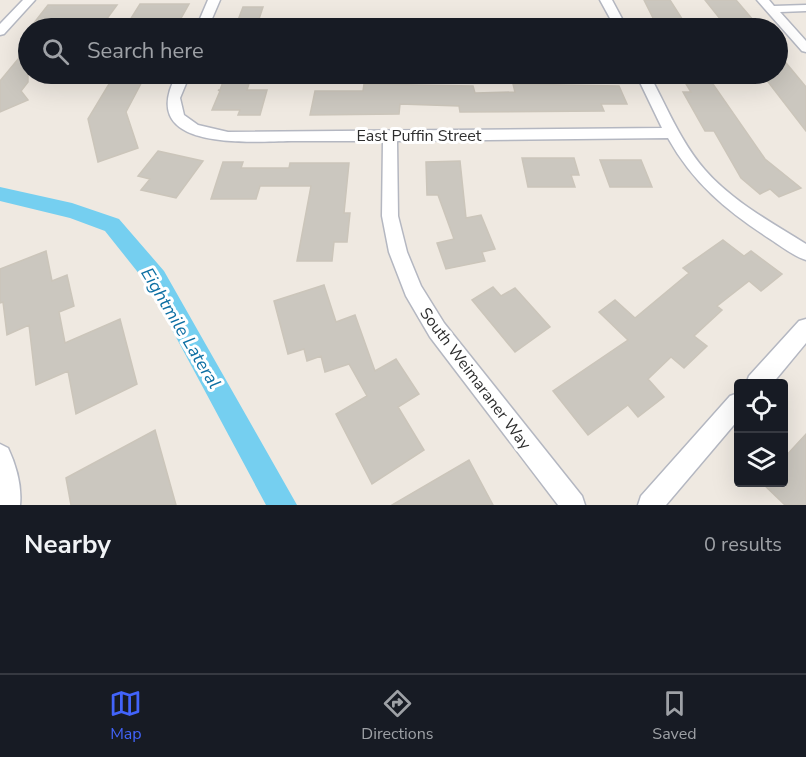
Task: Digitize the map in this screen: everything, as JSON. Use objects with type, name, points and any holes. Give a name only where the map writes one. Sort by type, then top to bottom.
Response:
[{"type":"street","points":[[0,31],[29,0]]},
{"type":"street","points":[[206,18],[214,0]]},
{"type":"street","points":[[606,0],[615,18]]},
{"type":"street","points":[[767,4],[806,8]]},
{"type":"street","points":[[767,4],[779,18]]},
{"type":"street","points":[[788,28],[806,48]]},
{"type":"street","name":"East Puffin Street","points":[[179,84],[173,100],[175,111],[182,121],[193,129],[219,136],[673,133]]},
{"type":"street","points":[[648,84],[688,160],[714,189],[806,253]]},
{"type":"street","name":"South Weimaraner Way","points":[[390,135],[390,216],[398,252],[413,290],[437,330],[573,505]]},
{"type":"street","points":[[761,379],[806,328]]},
{"type":"street","points":[[650,505],[734,409]]},
{"type":"street","points":[[0,456],[9,493],[8,505]]},
{"type":"building","points":[[644,0],[670,0],[682,18],[653,18]]},
{"type":"building","points":[[705,0],[736,0],[751,18],[719,18]]},
{"type":"building","points":[[140,4],[189,4],[181,18],[131,18]]},
{"type":"building","points":[[48,5],[117,5],[107,18],[38,18]]},
{"type":"building","points":[[243,7],[263,7],[259,18],[239,18]]},
{"type":"building","points":[[18,59],[18,84],[26,84],[21,91],[28,100],[0,112],[0,81]]},
{"type":"building","points":[[788,65],[806,87],[806,131],[770,84],[788,84]]},
{"type":"building","points":[[109,84],[141,84],[126,112],[138,148],[98,162],[88,119]]},
{"type":"building","points":[[222,84],[249,84],[247,90],[267,90],[260,115],[238,115],[240,110],[212,110],[220,91],[218,90]]},
{"type":"building","points":[[364,84],[473,86],[475,93],[515,92],[513,84],[619,86],[627,104],[601,104],[604,111],[460,112],[459,106],[400,104],[399,114],[310,115],[315,91],[363,91]]},
{"type":"building","points":[[686,84],[713,84],[765,159],[801,188],[779,197],[770,189],[760,194],[741,178],[714,131],[705,131],[683,92],[691,92]]},
{"type":"building","points":[[158,151],[203,161],[176,198],[141,190],[150,179],[138,176]]},
{"type":"building","points":[[522,158],[574,158],[579,175],[571,175],[575,187],[528,187]]},
{"type":"building","points":[[600,160],[641,160],[652,187],[610,187]]},
{"type":"building","points":[[460,161],[466,218],[481,215],[495,249],[482,252],[485,261],[446,269],[437,243],[454,239],[438,195],[427,195],[426,162]]},
{"type":"building","points":[[223,162],[243,162],[241,168],[289,168],[290,163],[349,163],[344,213],[350,213],[347,242],[334,242],[332,261],[297,261],[311,186],[260,186],[256,199],[211,199]]},
{"type":"building","points":[[723,240],[744,256],[751,251],[782,274],[761,291],[749,281],[717,306],[722,310],[694,336],[707,346],[684,368],[671,357],[648,379],[664,397],[638,417],[628,405],[588,435],[553,391],[628,340],[599,312],[615,300],[635,318],[689,273],[683,268]]},
{"type":"building","points":[[46,251],[52,281],[67,275],[74,306],[59,312],[65,343],[120,319],[137,384],[76,414],[68,371],[36,385],[29,325],[7,335],[3,302],[0,303],[0,269]]},
{"type":"building","points":[[324,285],[336,322],[355,315],[375,371],[396,359],[419,394],[398,407],[424,450],[372,484],[336,414],[367,396],[349,364],[325,372],[321,356],[307,361],[304,349],[288,354],[274,301]]},
{"type":"building","points":[[493,287],[501,296],[515,288],[550,327],[515,352],[472,300]]},
{"type":"building","points":[[155,430],[176,505],[71,505],[66,478]]},
{"type":"building","points":[[806,434],[806,505],[785,505],[766,487],[788,487],[788,454]]},
{"type":"building","points":[[469,460],[493,505],[392,505]]},
{"type":"waterway","name":"Eightmile Lateral","points":[[0,194],[72,211],[112,225],[156,278],[282,505]]}]
